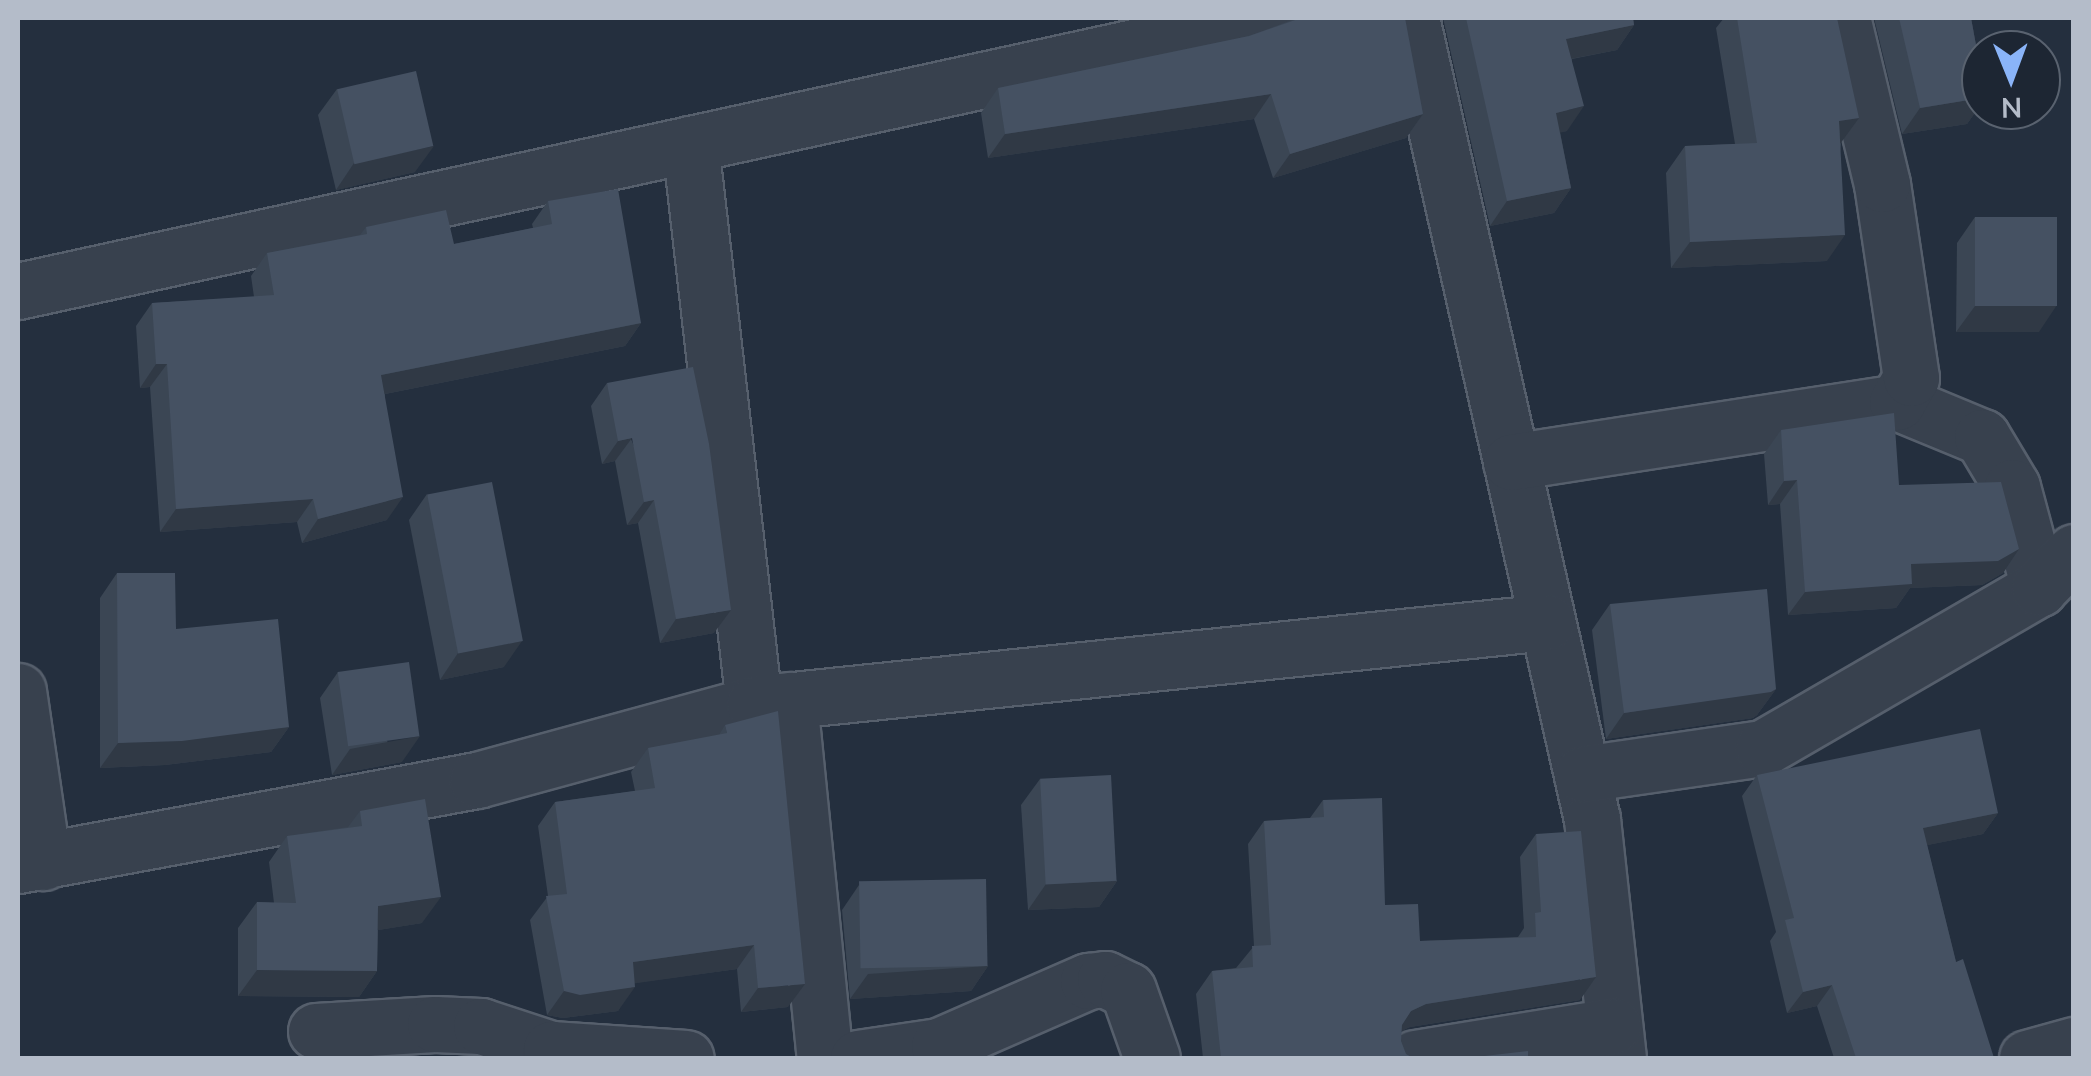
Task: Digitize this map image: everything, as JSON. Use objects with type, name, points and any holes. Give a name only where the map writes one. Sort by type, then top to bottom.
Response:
[{"type":"street","points":[[18,290],[1268,18]]},
{"type":"street","points":[[1411,18],[1592,820],[1616,1042],[1415,1058]]},
{"type":"street","points":[[1842,18],[1882,184],[1911,378],[1898,402]]},
{"type":"street","points":[[690,144],[825,1058]]},
{"type":"street","points":[[1511,462],[1898,402],[1982,437],[2056,570],[1763,748],[1582,774]]},
{"type":"street","points":[[18,691],[30,863],[477,780],[772,702],[1547,622]]},
{"type":"street","points":[[858,1058],[939,1046],[1088,980],[1104,979],[1128,990],[1152,1058]]},
{"type":"street","points":[[316,1031],[435,1024],[481,1026],[550,1054],[686,1058]]},
{"type":"street","points":[[2027,1058],[2074,1045]]},
{"type":"building","points":[[1301,18],[1405,18],[1423,114],[1290,154],[1271,94],[1005,134],[998,88],[1249,36]]},
{"type":"building","points":[[1466,18],[1633,18],[1634,25],[1566,39],[1584,106],[1556,113],[1571,188],[1507,201]]},
{"type":"building","points":[[1737,18],[1837,18],[1859,118],[1839,121],[1845,235],[1690,242],[1685,146],[1757,143]]},
{"type":"building","points":[[1899,18],[1971,18],[1973,30],[1961,30],[1961,101],[1920,108]]},
{"type":"building","points":[[416,71],[433,146],[354,164],[337,89]]},
{"type":"building","points":[[618,189],[641,323],[381,375],[403,497],[318,519],[313,499],[176,509],[167,364],[156,364],[152,303],[274,295],[267,253],[367,234],[366,227],[446,210],[454,244],[552,224],[548,201]]},
{"type":"building","points":[[1975,217],[2057,217],[2057,306],[1975,306]]},
{"type":"building","points":[[693,367],[709,444],[731,610],[676,619],[654,500],[644,502],[632,438],[618,441],[607,383]]},
{"type":"building","points":[[1894,413],[1899,485],[2001,482],[2019,549],[1998,561],[1911,564],[1912,584],[1805,592],[1797,480],[1784,481],[1781,430]]},
{"type":"building","points":[[492,482],[523,641],[458,654],[427,495]]},
{"type":"building","points":[[117,573],[175,573],[176,629],[278,619],[289,727],[182,741],[118,743]]},
{"type":"building","points":[[1767,589],[1776,689],[1624,713],[1610,604]]},
{"type":"building","points":[[409,662],[419,736],[348,746],[338,672]]},
{"type":"building","points":[[778,711],[805,984],[758,988],[754,945],[633,962],[635,987],[580,995],[564,991],[546,896],[567,894],[555,802],[655,788],[648,748],[727,733],[725,725]]},
{"type":"building","points":[[1980,729],[1998,813],[1923,828],[1956,962],[1963,959],[1994,1058],[1856,1058],[1832,985],[1803,992],[1785,920],[1794,918],[1757,775]]},
{"type":"building","points":[[1111,775],[1117,881],[1046,885],[1040,779]]},
{"type":"building","points":[[1382,798],[1385,905],[1418,904],[1420,941],[1536,937],[1535,913],[1541,912],[1536,834],[1581,831],[1596,977],[1426,1004],[1411,1011],[1402,1025],[1401,1041],[1406,1054],[1413,1058],[1221,1058],[1212,971],[1253,967],[1252,946],[1271,945],[1264,821],[1324,817],[1323,800]]},
{"type":"building","points":[[425,799],[441,897],[378,906],[377,971],[257,970],[257,902],[296,903],[287,836],[362,826],[360,811]]},
{"type":"building","points":[[986,879],[988,966],[861,968],[859,881]]},
{"type":"building","points":[[1528,1051],[1528,1058],[1467,1058]]}]
